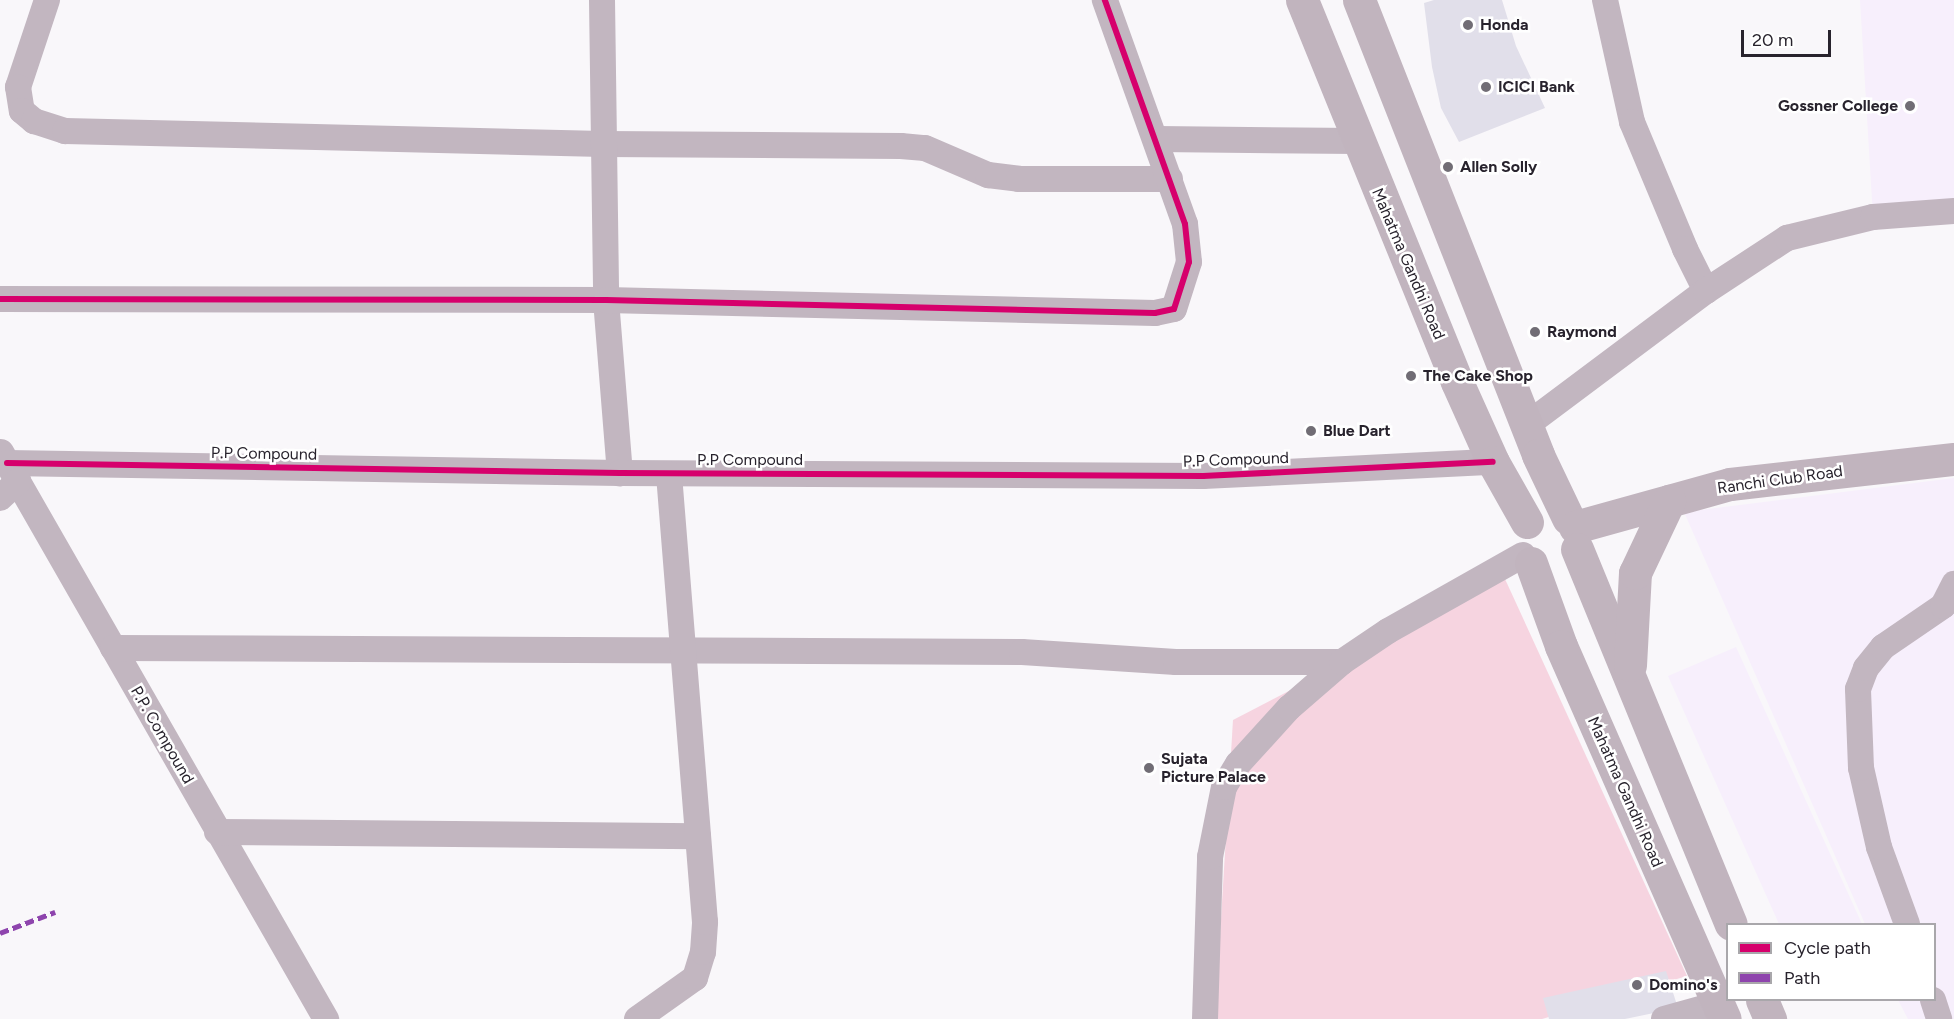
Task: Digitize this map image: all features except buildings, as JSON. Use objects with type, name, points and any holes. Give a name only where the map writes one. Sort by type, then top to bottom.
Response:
[{"type":"main road","name":"Mahatma Gandhi Road","points":[[1302,0],[1356,141],[1493,462],[1527,522]]},
{"type":"main road","points":[[1359,0],[1573,531],[1630,681],[1731,923]]},
{"type":"main road","name":"Ranchi Club Road","points":[[1573,531],[1730,484],[1954,459]]},
{"type":"main road","points":[[1630,681],[1635,573],[1670,501]]},
{"type":"main road","points":[[1557,513],[1573,531],[1564,567],[1541,569],[1527,559],[1521,532],[1535,515],[1557,513]]},
{"type":"main road","name":"Mahatma Gandhi Road","points":[[1527,559],[1561,646],[1721,1011]]},
{"type":"main road","points":[[1763,1001],[1770,1019]]},
{"type":"street","points":[[47,0],[18,87],[22,111],[34,121],[65,131],[603,144],[901,146],[925,148],[988,175],[1008,178],[1170,179]]},
{"type":"street","points":[[602,0],[606,300],[620,473]]},
{"type":"street","points":[[0,299],[606,300],[1155,313],[1174,309],[1189,262],[1185,224],[1157,140],[1105,0]]},
{"type":"street","points":[[1605,0],[1632,122],[1685,249],[1706,291]]},
{"type":"street","points":[[1157,140],[1356,141]]},
{"type":"street","points":[[1528,424],[1706,291],[1787,238],[1873,217],[1954,211]]},
{"type":"street","name":"P.P Compound","points":[[6,473],[1203,476],[1493,462]]},
{"type":"street","name":"P.P. Compound","points":[[6,473],[113,648],[326,1019]]},
{"type":"street","points":[[637,1019],[695,978],[703,952],[705,922],[669,474]]},
{"type":"street","points":[[1205,1019],[1210,857],[1224,787],[1261,737],[1341,662],[1527,559]]},
{"type":"street","points":[[1907,923],[1879,847],[1861,768],[1858,689],[1866,668],[1883,647],[1943,606],[1954,584]]},
{"type":"street","points":[[113,648],[1022,652],[1176,662],[1341,662]]},
{"type":"street","points":[[217,832],[698,836]]},
{"type":"street","points":[[1934,1001],[1939,1019]]},
{"type":"street","points":[[1664,1019],[1721,1011]]},
{"type":"shaded area","name":"Gossner College","points":[[1860,0],[1954,0],[1954,213],[1873,217]]},
{"type":"shaded area","points":[[1954,478],[1954,1019],[1908,1019],[1899,1001],[1936,1001],[1936,923],[1865,923],[1684,512]]},
{"type":"shaded area","points":[[1505,579],[1687,976],[1542,1019],[1215,1019],[1233,720]]},
{"type":"shaded area","points":[[1736,647],[1862,923],[1779,923],[1668,676]]},
{"type":"marked path","points":[[0,933],[55,912]]},
{"type":"cycle path","points":[[0,299],[606,300],[1155,313],[1174,309],[1189,262],[1185,224],[1105,0]]},
{"type":"cycle path","points":[[7,463],[620,473],[1203,476],[1493,462]]},
{"type":"place","name":"Honda","points":[[1468,25]]},
{"type":"place","name":"ICICI Bank","points":[[1486,87]]},
{"type":"place","name":"Gossner College","points":[[1910,106]]},
{"type":"place","name":"Allen Solly","points":[[1448,167]]},
{"type":"place","name":"Raymond","points":[[1535,332]]},
{"type":"place","name":"The Cake Shop","points":[[1411,376]]},
{"type":"place","name":"Blue Dart","points":[[1311,431]]},
{"type":"place","name":"Sujata Picture Palace","points":[[1149,768]]},
{"type":"place","name":"Domino's","points":[[1637,985]]}]
